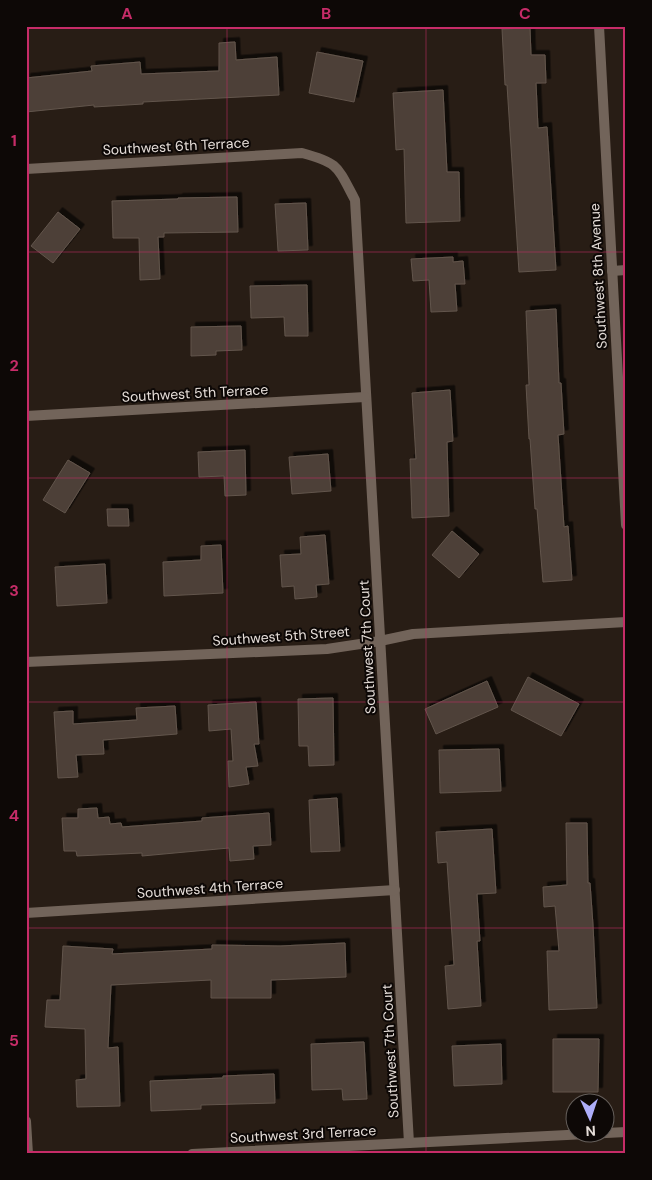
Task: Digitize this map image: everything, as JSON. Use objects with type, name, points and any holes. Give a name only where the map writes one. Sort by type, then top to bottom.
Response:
[{"type":"street","name":"Southwest 8th Avenue","points":[[598,26],[626,525]]},
{"type":"street","name":"Southwest 6th Terrace","points":[[26,169],[302,153],[326,160]]},
{"type":"street","name":"Southwest 7th Court","points":[[326,160],[339,169],[355,200],[409,1143]]},
{"type":"street","points":[[612,271],[626,270]]},
{"type":"street","name":"Southwest 5th Terrace","points":[[26,416],[366,397]]},
{"type":"street","name":"Southwest 5th Street","points":[[26,662],[327,649],[414,634],[626,622]]},
{"type":"street","name":"Southwest 4th Terrace","points":[[26,913],[395,890]]},
{"type":"street","points":[[26,1121],[28,1154]]},
{"type":"street","name":"Southwest 3rd Terrace","points":[[192,1154],[626,1132]]},
{"type":"building","points":[[530,28],[531,55],[545,55],[546,83],[536,83],[538,128],[547,127],[556,270],[519,272],[502,29]]},
{"type":"building","points":[[235,42],[236,60],[277,57],[279,95],[143,102],[143,104],[94,107],[94,105],[26,112],[26,78],[92,71],[91,66],[140,62],[141,74],[219,71],[219,43]]},
{"type":"building","points":[[317,52],[363,61],[354,102],[309,93]]},
{"type":"building","points":[[443,90],[447,172],[459,172],[460,221],[406,223],[404,149],[396,150],[393,93]]},
{"type":"building","points":[[237,197],[238,232],[164,233],[164,237],[158,237],[160,279],[140,280],[139,238],[113,238],[112,201]]},
{"type":"building","points":[[306,203],[308,250],[278,251],[275,204]]},
{"type":"building","points":[[58,212],[80,229],[53,263],[31,246]]},
{"type":"building","points":[[453,257],[453,262],[463,261],[465,284],[455,284],[457,311],[431,312],[429,280],[413,281],[411,259]]},
{"type":"building","points":[[307,285],[308,336],[285,336],[284,317],[251,318],[250,286]]},
{"type":"building","points":[[556,309],[559,383],[561,383],[564,434],[558,435],[564,527],[568,526],[572,580],[543,582],[529,439],[526,385],[529,385],[526,311]]},
{"type":"building","points":[[241,326],[242,350],[216,351],[216,355],[191,356],[191,327]]},
{"type":"building","points":[[450,390],[453,441],[447,442],[449,516],[412,518],[410,459],[416,459],[412,393]]},
{"type":"building","points":[[245,450],[246,495],[225,496],[224,476],[199,477],[198,452]]},
{"type":"building","points":[[328,454],[331,491],[292,494],[289,457]]},
{"type":"building","points":[[68,460],[90,473],[65,513],[43,500]]},
{"type":"building","points":[[107,509],[128,509],[129,526],[108,526]]},
{"type":"building","points":[[452,531],[479,554],[459,578],[432,555]]},
{"type":"building","points":[[325,535],[329,584],[316,585],[317,597],[295,599],[294,586],[282,587],[280,555],[301,554],[300,537]]},
{"type":"building","points":[[221,545],[223,593],[164,596],[163,562],[201,560],[201,546]]},
{"type":"building","points":[[105,564],[107,603],[57,606],[55,567]]},
{"type":"building","points":[[528,677],[579,704],[561,736],[511,710]]},
{"type":"building","points":[[487,681],[498,707],[436,734],[425,709]]},
{"type":"building","points":[[333,698],[334,765],[309,766],[308,746],[299,746],[298,699]]},
{"type":"building","points":[[256,702],[259,744],[254,744],[258,766],[246,767],[249,784],[229,787],[228,761],[233,761],[231,729],[209,731],[208,705]]},
{"type":"building","points":[[175,706],[177,734],[103,740],[104,754],[76,755],[78,777],[58,778],[54,712],[73,711],[73,724],[137,720],[136,708]]},
{"type":"building","points":[[499,749],[501,791],[440,793],[439,750]]},
{"type":"building","points":[[337,798],[340,851],[311,852],[309,800]]},
{"type":"building","points":[[97,808],[98,818],[109,817],[110,824],[121,823],[122,827],[202,821],[202,818],[269,813],[271,845],[253,846],[254,859],[230,861],[229,848],[142,856],[142,853],[77,856],[76,851],[64,851],[62,818],[78,818],[78,809]]},
{"type":"building","points":[[566,823],[587,823],[588,883],[590,883],[597,1008],[549,1010],[547,951],[559,951],[555,906],[544,907],[543,887],[567,885]]},
{"type":"building","points":[[492,829],[496,893],[477,894],[480,941],[477,941],[481,1006],[448,1009],[445,966],[454,965],[447,862],[438,863],[436,832]]},
{"type":"building","points":[[345,943],[346,977],[271,980],[271,998],[211,998],[211,980],[111,985],[108,1048],[118,1047],[120,1106],[77,1107],[76,1080],[86,1079],[85,1029],[45,1027],[47,1000],[60,1000],[63,946],[113,949],[112,954],[212,949],[212,945],[280,946]]},
{"type":"building","points":[[553,1039],[599,1039],[598,1092],[553,1092]]},
{"type":"building","points":[[364,1042],[367,1099],[343,1100],[342,1089],[312,1090],[311,1044]]},
{"type":"building","points":[[501,1044],[502,1084],[454,1086],[452,1046]]},
{"type":"building","points":[[274,1074],[275,1103],[201,1105],[201,1109],[151,1111],[150,1081]]}]
